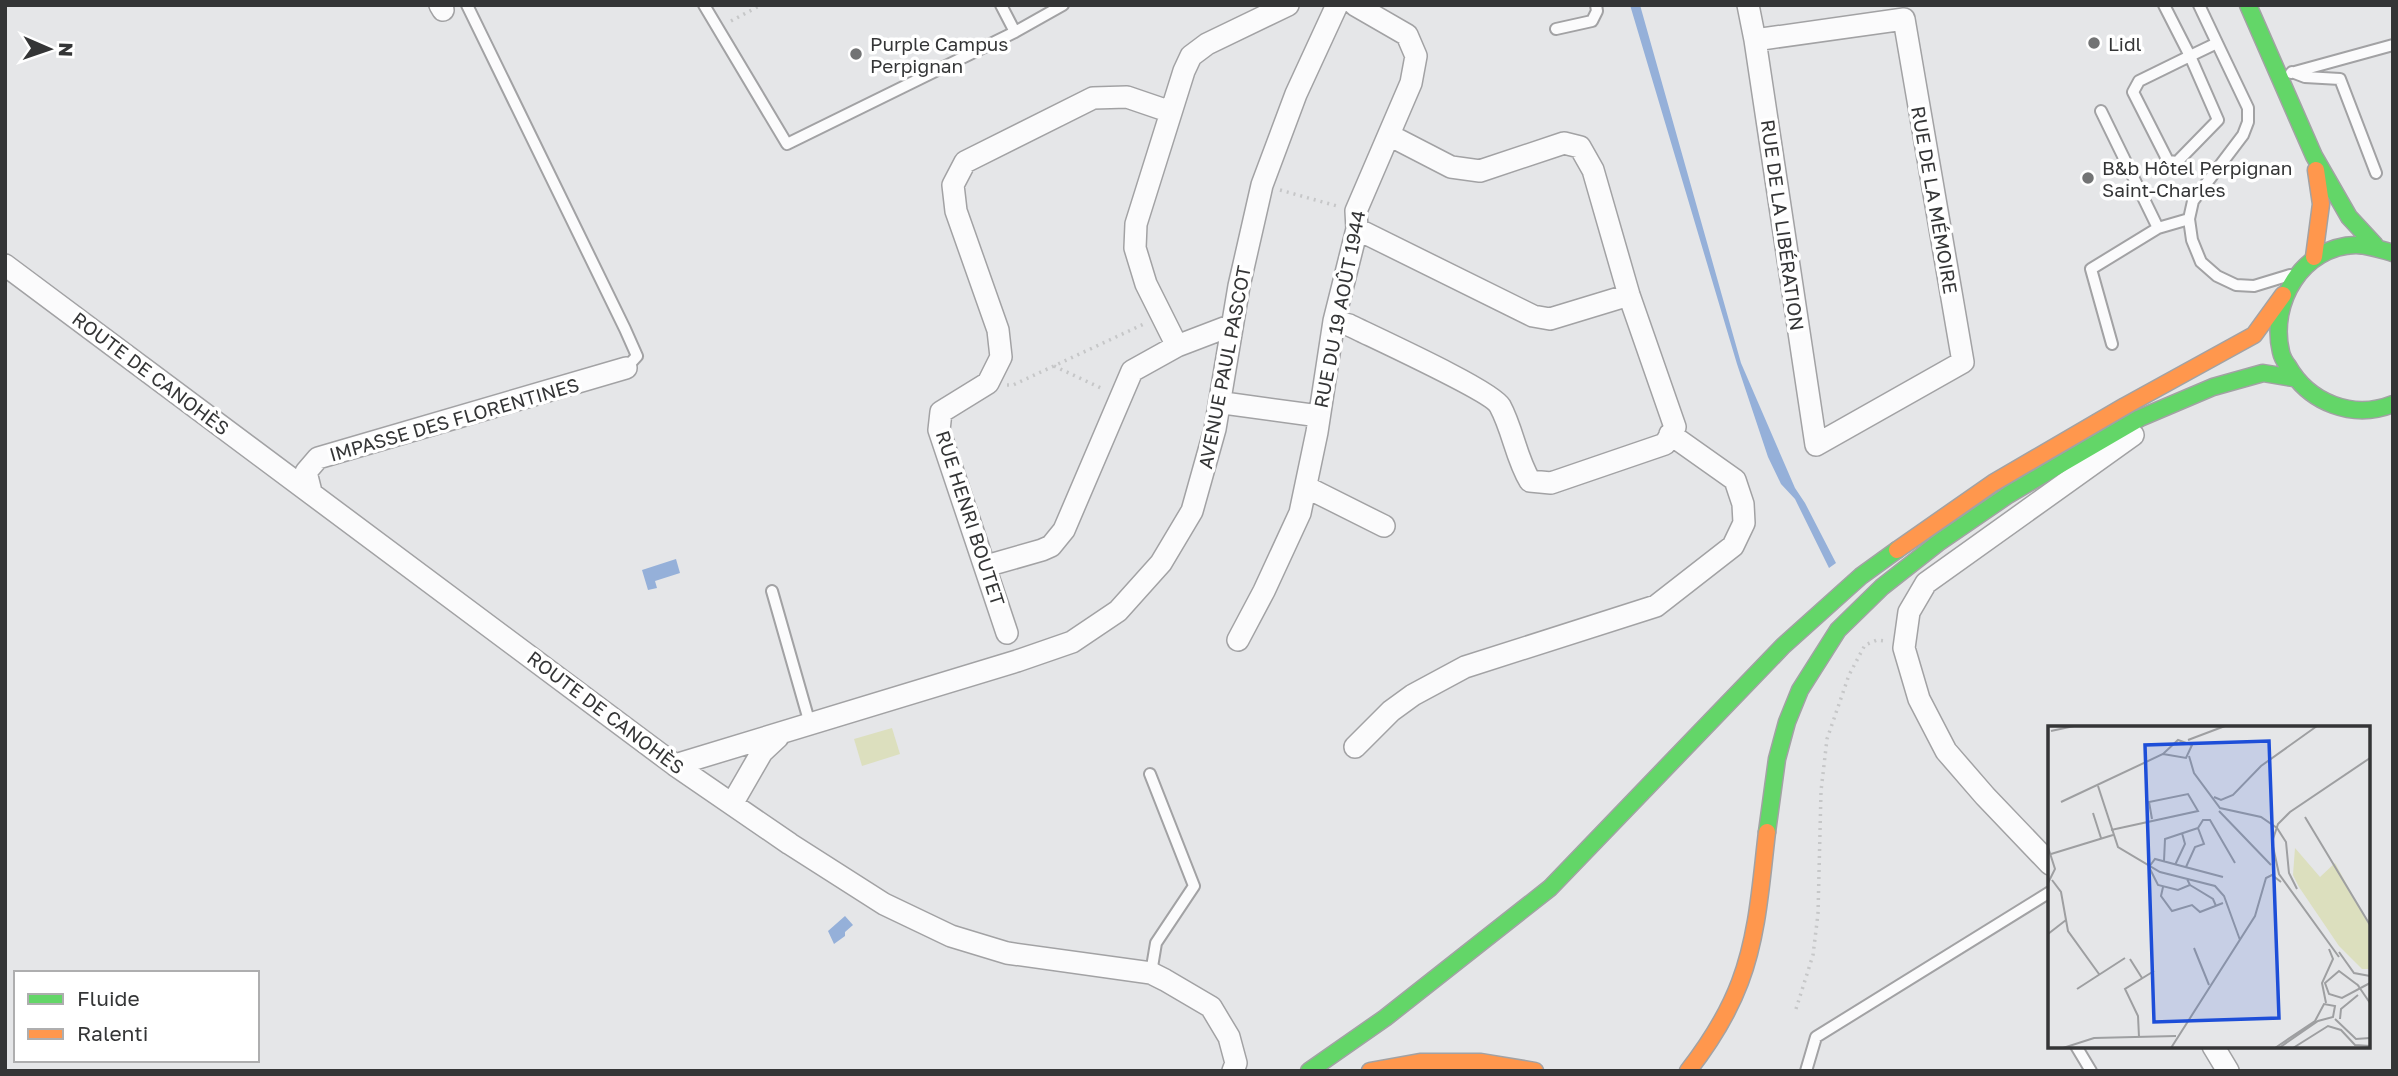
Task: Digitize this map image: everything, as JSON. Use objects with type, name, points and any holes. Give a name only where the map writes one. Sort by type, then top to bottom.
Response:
[{"type":"main road","points":[[2248,5],[2286,75],[2314,156],[2321,205],[2314,257]]},
{"type":"main road","points":[[2314,156],[2350,217],[2375,245]]},
{"type":"main road","points":[[1309,1071],[1385,1018],[1550,888],[1783,646],[1861,576],[1993,483],[2125,405],[2254,335],[2295,274],[2314,257],[2344,245],[2375,245],[2393,253]]},
{"type":"main road","points":[[2283,295],[2276,323],[2280,352],[2293,378],[2312,397],[2336,408],[2362,411],[2391,406]]},
{"type":"main road","points":[[1688,1071],[1710,1042],[1740,982],[1756,920],[1777,759],[1787,722],[1800,690],[1838,629],[1882,587],[1958,529],[2008,495],[2128,425],[2213,387],[2263,373],[2293,378]]},
{"type":"main road","points":[[1370,1071],[1420,1062],[1481,1062],[1535,1071]]},
{"type":"street","points":[[1177,346],[1146,284],[1135,248],[1136,223],[1184,71],[1191,56],[1207,44],[1288,5]]},
{"type":"street","name":"AVENUE PAUL PASCOT","points":[[676,765],[1017,662],[1072,642],[1118,611],[1161,563],[1192,511],[1215,429],[1232,324],[1262,185],[1296,94],[1337,5]]},
{"type":"street","name":"RUE DU 19 AOÛT 1944","points":[[1238,640],[1300,513],[1334,321],[1356,220],[1411,83],[1416,57],[1407,35],[1356,5]]},
{"type":"street","name":"RUE DE LA LIBÉRATION","points":[[1748,5],[1816,445]]},
{"type":"street","name":"RUE DE LA MÉMOIRE","points":[[1755,40],[1904,19],[1963,362],[1816,445]]},
{"type":"street","points":[[988,383],[1001,357],[998,330],[956,211],[953,185],[965,162],[1093,98],[1127,97],[1171,112]]},
{"type":"street","points":[[1334,321],[1477,389],[1500,404],[1521,467],[1530,481],[1551,483],[1665,444],[1675,427],[1629,295],[1593,170],[1580,147],[1563,143],[1480,171],[1451,167],[1389,135]]},
{"type":"street","points":[[1356,220],[1533,316],[1550,319],[1629,295]]},
{"type":"street","name":"ROUTE DE CANOHÈS","points":[[5,265],[676,765],[790,844],[884,904],[951,936],[1007,953],[1151,973],[1211,1007],[1229,1037],[1234,1067]]},
{"type":"street","points":[[986,566],[1042,551],[1064,530],[1132,371],[1177,346],[1232,324]]},
{"type":"street","name":"IMPASSE DES FLORENTINES","points":[[311,492],[306,472],[318,458],[626,368]]},
{"type":"street","name":"RUE HENRI BOUTET","points":[[988,383],[941,412],[939,430],[1007,633]]},
{"type":"street","points":[[1219,404],[1319,416]]},
{"type":"street","points":[[2048,862],[1984,796],[1946,751],[1919,699],[1904,648],[1909,612],[1926,583],[2130,438],[2172,404]]},
{"type":"street","points":[[1355,747],[1391,711],[1444,678],[1465,667],[1656,607],[1733,546],[1744,523],[1743,504],[1735,480],[1670,434]]},
{"type":"street","points":[[1306,487],[1384,526]]},
{"type":"street","name":"AVENUE PAUL PASCOT","points":[[732,804],[762,752],[781,734]]},
{"type":"street","points":[[2214,1048],[2228,1071]]},
{"type":"lane","points":[[467,5],[637,356],[626,368]]},
{"type":"lane","points":[[704,5],[787,144],[1015,32],[1056,7]]},
{"type":"lane","points":[[1001,5],[1015,32]]},
{"type":"lane","points":[[1556,29],[1592,21],[1597,11],[1596,5]]},
{"type":"lane","points":[[2164,5],[2190,56],[2218,120],[2177,162],[2168,161],[2133,92],[2139,81],[2190,56],[2217,43]]},
{"type":"lane","points":[[2199,5],[2248,108],[2248,122],[2243,135],[2193,201],[2189,219],[2192,240],[2201,262],[2217,276],[2236,285],[2254,286],[2295,274]]},
{"type":"lane","points":[[2286,75],[2393,45]]},
{"type":"lane","points":[[2286,75],[2340,79],[2376,173]]},
{"type":"lane","points":[[2101,111],[2158,228]]},
{"type":"lane","points":[[2112,344],[2091,269],[2158,228],[2189,219]]},
{"type":"lane","points":[[772,591],[810,724]]},
{"type":"lane","points":[[1150,774],[1194,886],[1156,943],[1151,973]]},
{"type":"lane","points":[[1806,1071],[1816,1037],[2048,893]]},
{"type":"lane","points":[[2077,1048],[2091,1071]]},
{"type":"path","points":[[717,28],[761,5]]},
{"type":"path","points":[[1262,185],[1356,220]]},
{"type":"path","points":[[988,383],[1013,386],[1162,315]]},
{"type":"path","points":[[1054,366],[1121,397]]},
{"type":"path","points":[[1796,1009],[1813,955],[1818,914],[1821,791],[1827,739],[1849,674],[1865,645],[1877,640],[1905,641]]},
{"type":"green space","points":[[892,728],[900,754],[862,766],[854,739]]},
{"type":"water","points":[[1630,5],[1640,5],[1741,363],[1795,488],[1836,563],[1829,568],[1795,499],[1781,484],[1768,457],[1737,364]]},
{"type":"water","points":[[676,559],[680,573],[655,581],[657,588],[648,590],[642,570]]},
{"type":"water","points":[[845,916],[853,925],[845,932],[845,936],[834,944],[828,931]]},
{"type":"traffic: fast","points":[[2248,5],[2314,156],[2349,217],[2375,245]]},
{"type":"traffic: fast","points":[[2393,253],[2356,245],[2337,248],[2320,255],[2294,280],[2285,296],[2279,333],[2281,352],[2286,363],[2297,379],[2320,399],[2348,409],[2363,410],[2393,404]]},
{"type":"traffic: fast","points":[[1767,832],[1777,759],[1787,722],[1800,690],[1838,630],[1882,587],[1938,543],[2008,495],[2140,418],[2213,387],[2263,373],[2293,378]]},
{"type":"traffic: fast","points":[[1309,1071],[1385,1018],[1550,888],[1783,646],[1861,576],[1897,550]]},
{"type":"traffic: slow","points":[[2314,257],[2321,204],[2316,170]]},
{"type":"traffic: slow","points":[[1897,550],[1993,483],[2254,335],[2283,295]]},
{"type":"traffic: slow","points":[[1688,1071],[1724,1017],[1746,964],[1758,908],[1767,832]]},
{"type":"traffic: slow","points":[[1370,1071],[1420,1062],[1481,1062],[1535,1071]]},
{"type":"place","name":"Lidl","points":[[2094,43]]},
{"type":"place","name":"Purple Campus Perpignan","points":[[856,54]]},
{"type":"place","name":"B&b Hôtel Perpignan Saint-Charles","points":[[2088,178]]}]
